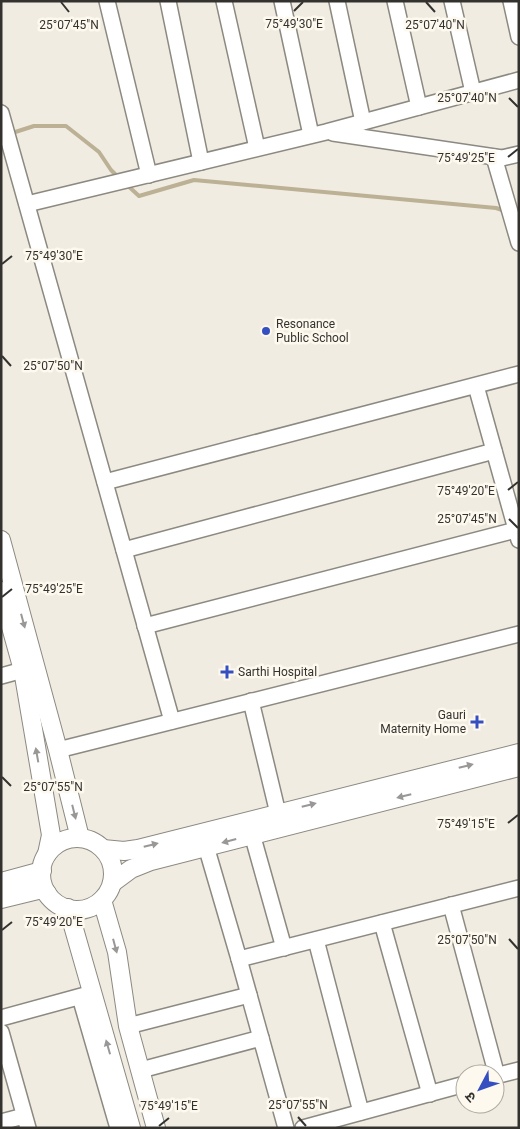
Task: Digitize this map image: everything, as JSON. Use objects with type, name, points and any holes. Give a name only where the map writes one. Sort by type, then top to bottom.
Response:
[{"type":"street","points":[[107,1],[149,175]]},
{"type":"street","points":[[168,1],[201,162]]},
{"type":"street","points":[[224,1],[257,148]]},
{"type":"street","points":[[282,1],[311,135]]},
{"type":"street","points":[[338,1],[363,122]]},
{"type":"street","points":[[395,1],[419,107]]},
{"type":"street","points":[[452,1],[473,92]]},
{"type":"street","points":[[511,1],[519,37]]},
{"type":"street","points":[[27,204],[326,132],[519,80]]},
{"type":"street","points":[[3,120],[9,142],[7,158],[27,204],[172,721]]},
{"type":"street","points":[[326,132],[502,158],[519,154]]},
{"type":"street","points":[[494,157],[519,243]]},
{"type":"street","points":[[105,482],[519,374]]},
{"type":"street","points":[[145,626],[517,535],[476,386]]},
{"type":"street","points":[[124,550],[494,451]]},
{"type":"street","points":[[1,540],[80,838]]},
{"type":"street","points":[[1,591],[23,670],[51,835],[42,871],[42,880],[47,893]]},
{"type":"street","points":[[58,750],[519,634]]},
{"type":"street","points":[[1,676],[23,670]]},
{"type":"street","points":[[250,701],[279,820]]},
{"type":"street","points":[[112,883],[139,865],[204,840],[519,753]]},
{"type":"street","points":[[103,849],[138,849],[252,834],[279,820],[519,767]]},
{"type":"street","points":[[252,834],[284,948]]},
{"type":"street","points":[[1,900],[42,889],[56,902],[68,908],[86,908],[102,900],[112,883],[113,871],[110,859],[103,849],[93,841],[80,838],[68,839],[55,845],[47,854]]},
{"type":"street","points":[[204,840],[286,1128]]},
{"type":"street","points":[[1,882],[42,871]]},
{"type":"street","points":[[239,959],[451,905],[518,890]]},
{"type":"street","points":[[102,900],[117,952],[128,1026],[156,1128]]},
{"type":"street","points":[[451,905],[493,1064]]},
{"type":"street","points":[[68,908],[86,995],[118,1128]]},
{"type":"street","points":[[382,923],[430,1094]]},
{"type":"street","points":[[316,940],[361,1112]]},
{"type":"street","points":[[1,1018],[86,995]]},
{"type":"street","points":[[86,995],[131,1128]]},
{"type":"street","points":[[128,1026],[249,995]]},
{"type":"street","points":[[1,1032],[26,1122],[1,1122]]},
{"type":"street","points":[[141,1070],[261,1038]]},
{"type":"street","points":[[505,1074],[519,1070]]},
{"type":"street","points":[[303,1128],[455,1087]]},
{"type":"waterway","points":[[9,134],[34,126],[66,126],[99,152],[119,178]]},
{"type":"waterway","points":[[126,184],[139,196],[194,180],[496,208],[505,211]]},
{"type":"place","name":"Resonance Public School","points":[[266,331]]},
{"type":"place","name":"Sarthi Hospital","points":[[227,672]]},
{"type":"place","name":"Gauri Maternity Home","points":[[477,722]]}]
